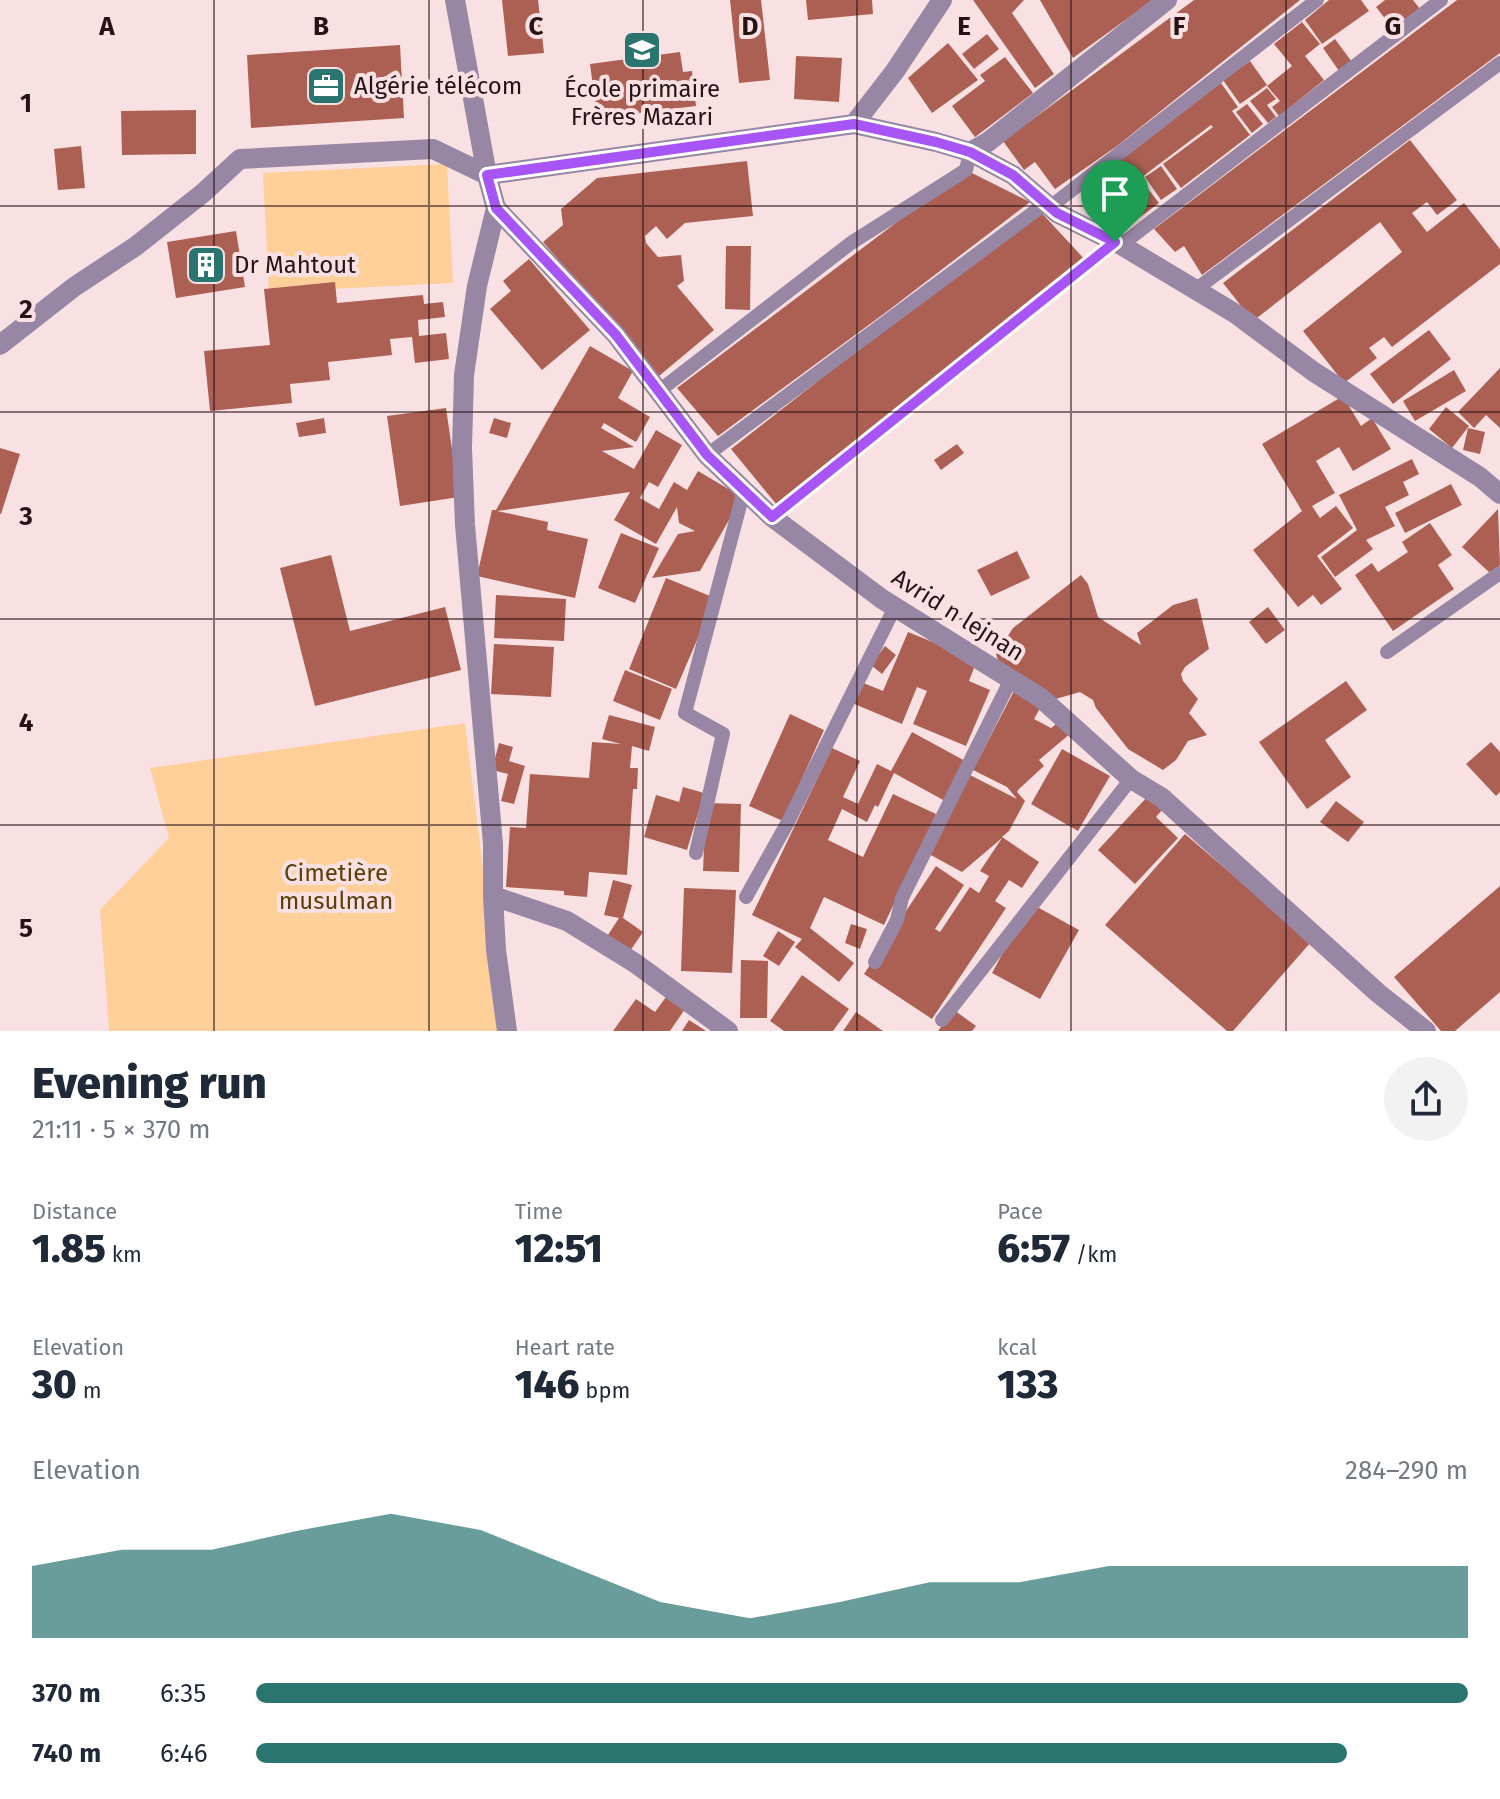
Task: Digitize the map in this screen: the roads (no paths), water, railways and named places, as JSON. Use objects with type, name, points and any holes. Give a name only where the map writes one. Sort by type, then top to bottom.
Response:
[{"type":"street","points":[[455,0],[487,175],[496,208],[477,286],[464,375],[462,448],[465,525],[493,844],[496,950],[507,1031]]},
{"type":"street","points":[[854,124],[895,71],[942,0]]},
{"type":"street","points":[[970,152],[988,142],[1167,0]]},
{"type":"street","points":[[0,345],[74,287],[136,246],[240,159],[433,149],[487,175],[854,124],[970,152],[1013,175],[1046,204],[1236,314],[1314,372],[1480,477],[1500,494]]},
{"type":"street","name":"Avrid n lejnan","points":[[496,208],[616,335],[707,455],[772,517],[895,607],[1041,698],[1131,779],[1161,797],[1367,984],[1426,1031]]},
{"type":"street","points":[[493,896],[567,921],[635,963],[728,1031]]},
{"type":"lane","points":[[707,455],[1317,0]]},
{"type":"lane","points":[[772,517],[1118,244],[1441,0]]},
{"type":"lane","points":[[1195,290],[1500,63]]},
{"type":"lane","points":[[659,391],[851,243],[966,170],[970,152]]},
{"type":"lane","points":[[696,853],[723,734],[685,713],[744,490]]},
{"type":"lane","points":[[1387,652],[1500,573]]},
{"type":"lane","points":[[746,897],[788,822],[895,607]]},
{"type":"lane","points":[[875,962],[897,920],[902,898],[1011,679]]},
{"type":"lane","points":[[942,1020],[1131,779]]},
{"type":"place","name":"École primaire Frères Mazari","points":[[642,50]]},
{"type":"place","name":"Algérie télécom","points":[[326,86]]},
{"type":"place","name":"Dr Mahtout","points":[[206,265]]},
{"type":"park label","name":"Cimetière musulman","points":[[336,887]]}]
